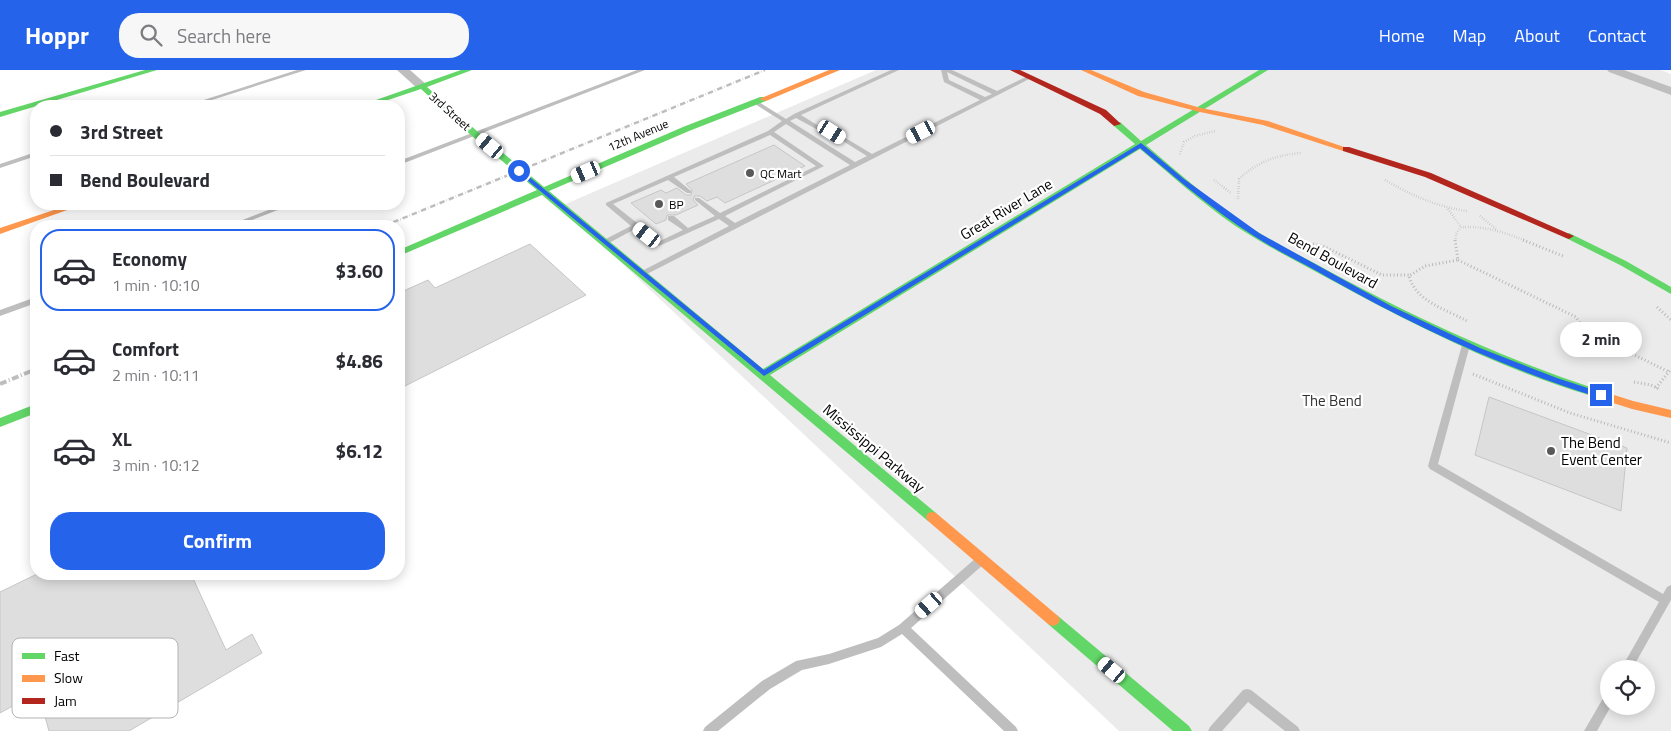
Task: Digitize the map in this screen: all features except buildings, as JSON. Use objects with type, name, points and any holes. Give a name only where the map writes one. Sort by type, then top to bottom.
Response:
[{"type":"street","points":[[51,100],[153,70]]},
{"type":"street","name":"3rd Street","points":[[403,70],[542,190]]},
{"type":"street","points":[[381,100],[468,70]]},
{"type":"street","name":"12th Avenue","points":[[405,250],[686,129],[836,70]]},
{"type":"street","name":"Bend Boulevard","points":[[1014,70],[1103,112],[1182,180],[1256,235],[1400,314],[1466,344],[1554,380],[1671,414]]},
{"type":"street","points":[[1085,70],[1128,90],[1200,110],[1265,123],[1428,174],[1562,233],[1623,263],[1671,292]]},
{"type":"street","name":"Great River Lane","points":[[764,374],[1264,70]]},
{"type":"street","points":[[1613,70],[1671,92]]},
{"type":"street","points":[[0,115],[30,106]]},
{"type":"street","name":"Mississippi Parkway","points":[[542,190],[764,374],[1184,731]]},
{"type":"street","points":[[33,220],[62,210]]},
{"type":"street","points":[[0,231],[30,221]]},
{"type":"street","points":[[0,423],[30,410]]},
{"type":"lane","points":[[207,100],[302,70]]},
{"type":"lane","points":[[405,161],[642,70]]},
{"type":"lane","points":[[770,132],[821,166],[659,244],[608,204],[770,132],[796,115],[896,70]]},
{"type":"lane","points":[[945,70],[996,94]]},
{"type":"lane","points":[[945,70],[946,81],[985,100]]},
{"type":"lane","points":[[642,273],[1030,78]]},
{"type":"lane","points":[[757,102],[855,165]]},
{"type":"lane","points":[[796,115],[820,129],[832,132],[872,157]]},
{"type":"lane","points":[[0,166],[30,156]]},
{"type":"lane","points":[[669,177],[689,192]]},
{"type":"lane","points":[[637,191],[645,197]]},
{"type":"lane","points":[[697,199],[734,226]]},
{"type":"lane","points":[[246,220],[274,210]]},
{"type":"lane","points":[[671,218],[688,231]]},
{"type":"lane","points":[[604,242],[636,226]]},
{"type":"lane","points":[[0,314],[30,302]]},
{"type":"lane","points":[[1466,344],[1433,466],[1665,600]]},
{"type":"lane","points":[[709,731],[766,685],[800,665],[881,642],[902,628],[982,560]]},
{"type":"lane","points":[[1631,660],[1671,590]]},
{"type":"lane","points":[[902,628],[1012,731]]},
{"type":"lane","points":[[1214,731],[1248,694],[1294,731]]},
{"type":"lane","points":[[1590,731],[1600,714]]},
{"type":"path","points":[[1180,158],[1180,150],[1184,142],[1208,132],[1222,131]]},
{"type":"path","points":[[1238,199],[1239,179],[1250,168],[1266,158],[1283,154],[1307,153],[1287,149]]},
{"type":"path","points":[[1208,177],[1220,184],[1244,204]]},
{"type":"path","points":[[1383,178],[1397,188],[1447,208],[1467,211],[1476,209],[1480,217],[1497,230]]},
{"type":"path","points":[[1447,208],[1457,219],[1461,227]]},
{"type":"path","points":[[1458,260],[1454,242],[1456,231],[1461,227],[1482,226],[1566,257]]},
{"type":"path","points":[[1306,242],[1323,246],[1382,275],[1410,275]]},
{"type":"path","points":[[1470,323],[1418,295],[1409,284],[1410,275],[1414,270],[1434,263],[1458,260],[1576,317],[1582,327],[1602,339],[1670,371],[1656,388]]},
{"type":"path","points":[[1654,304],[1671,320]]},
{"type":"path","points":[[1460,367],[1516,394],[1581,418],[1671,443]]},
{"type":"path","points":[[1626,381],[1656,388],[1664,392]]},
{"type":"green space","name":"The Bend","points":[[876,70],[1661,70],[1671,74],[1671,731],[1119,731],[561,206]]},
{"type":"railway","points":[[399,220],[765,70]]},
{"type":"railway","points":[[0,384],[30,372]]},
{"type":"traffic: fast","points":[[51,100],[153,70]]},
{"type":"traffic: fast","points":[[380,100],[468,70]]},
{"type":"traffic: fast","points":[[763,374],[1264,70]]},
{"type":"traffic: fast","points":[[422,86],[475,134],[932,517]]},
{"type":"traffic: fast","points":[[405,250],[686,129],[763,99]]},
{"type":"traffic: fast","points":[[0,115],[30,106]]},
{"type":"traffic: fast","points":[[1117,124],[1202,197],[1238,223],[1275,246],[1427,326],[1492,355],[1592,392]]},
{"type":"traffic: fast","points":[[1569,236],[1623,263],[1671,291]]},
{"type":"traffic: fast","points":[[0,423],[30,410]]},
{"type":"traffic: fast","points":[[1053,620],[1184,731]]},
{"type":"traffic: slow","points":[[763,99],[836,70]]},
{"type":"traffic: slow","points":[[1085,70],[1141,94],[1200,110],[1265,123],[1346,149]]},
{"type":"traffic: slow","points":[[33,220],[62,210]]},
{"type":"traffic: slow","points":[[0,231],[30,221]]},
{"type":"traffic: slow","points":[[1592,392],[1632,405],[1671,414]]},
{"type":"traffic: slow","points":[[932,517],[1053,620]]},
{"type":"traffic: jam","points":[[1014,70],[1103,112],[1117,124]]},
{"type":"traffic: jam","points":[[1346,149],[1428,175],[1569,236]]},
{"type":"place","name":"QC Mart","points":[[750,173]]},
{"type":"place","name":"BP","points":[[659,204]]},
{"type":"place","name":"The Bend Event Center","points":[[1551,451]]},
{"type":"route","points":[[519,171],[764,374],[1141,145],[1182,180],[1256,235],[1400,314],[1477,350],[1554,380],[1601,395]]}]
